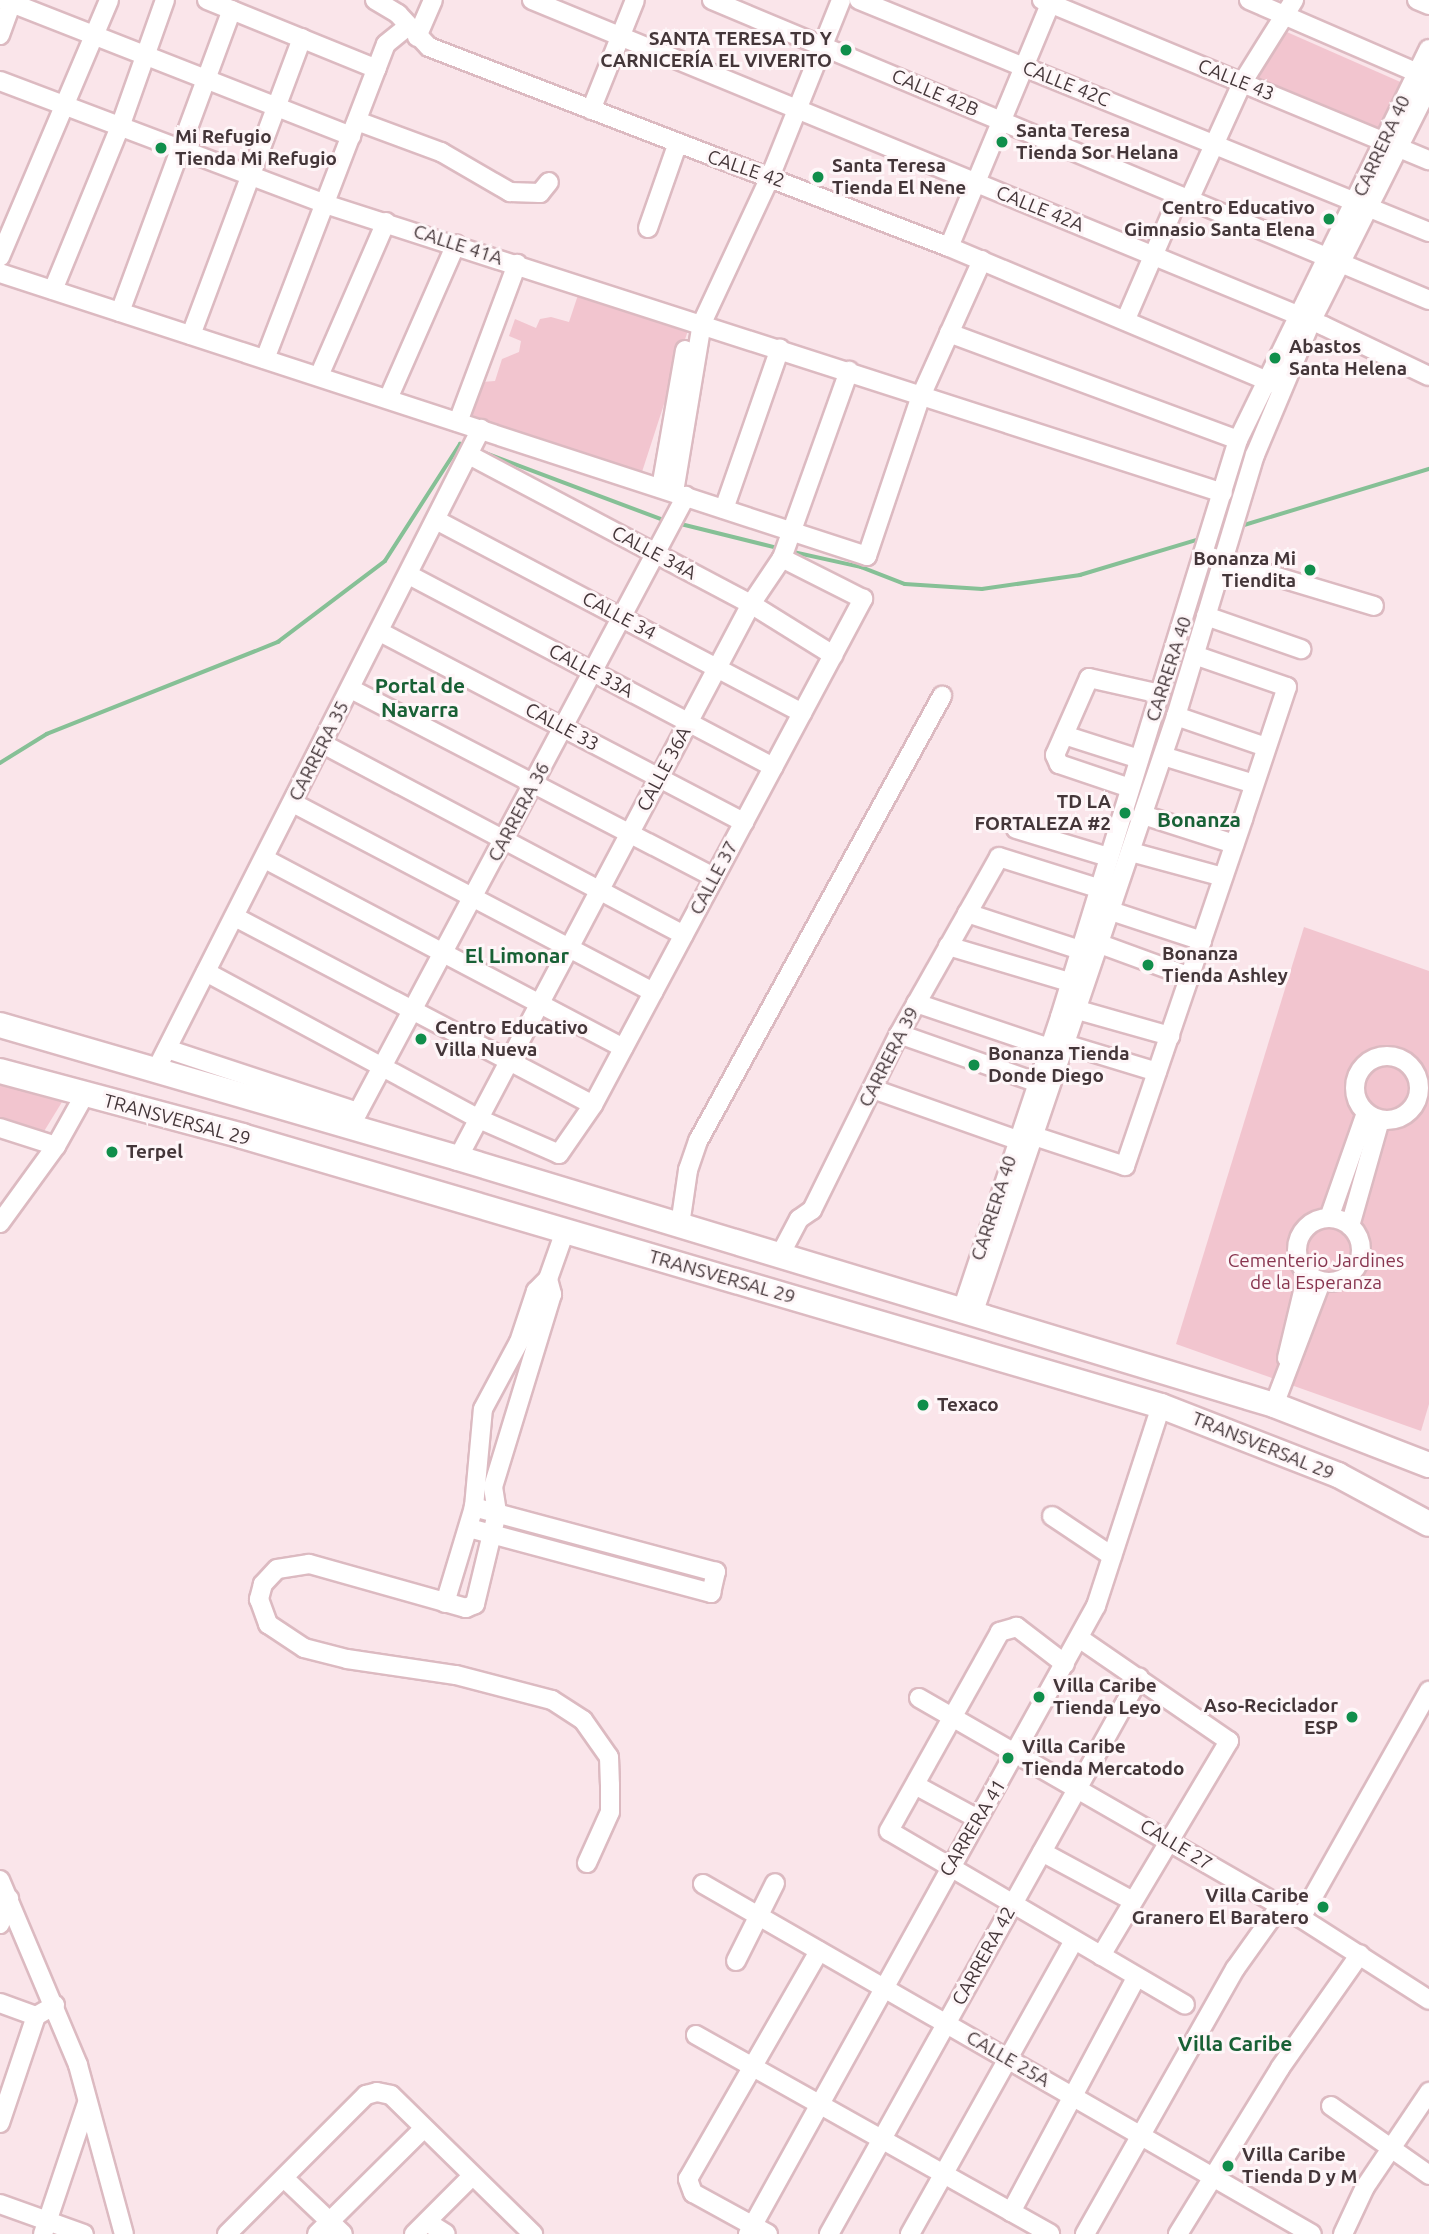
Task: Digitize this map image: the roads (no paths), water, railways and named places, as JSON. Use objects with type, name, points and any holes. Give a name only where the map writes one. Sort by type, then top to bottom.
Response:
[{"type":"highway","name":"TRANSVERSAL 29","points":[[0,1026],[155,1072],[354,1120],[458,1158],[967,1312],[1279,1393],[1429,1465]]},
{"type":"highway","name":"TRANSVERSAL 29","points":[[0,1070],[84,1096],[242,1136],[1161,1406],[1338,1475],[1429,1524]]},
{"type":"street","points":[[0,257],[109,0]]},
{"type":"street","points":[[53,290],[120,127],[165,0]]},
{"type":"street","points":[[207,0],[377,69]]},
{"type":"street","name":"CALLE 42","points":[[375,0],[429,47],[677,145],[770,177],[982,260],[1126,319],[1282,388]]},
{"type":"street","points":[[265,359],[386,44],[412,31],[433,0]]},
{"type":"street","name":"CALLE 42A","points":[[532,0],[1153,255],[1305,319],[1429,376]]},
{"type":"street","points":[[591,110],[635,0]]},
{"type":"street","name":"CALLE 42B","points":[[712,0],[1429,300]]},
{"type":"street","name":"CARRERA 36","points":[[354,1120],[658,555],[674,492],[696,321],[770,177],[841,0]]},
{"type":"street","name":"CALLE 42C","points":[[859,0],[1429,232]]},
{"type":"street","points":[[1249,0],[1425,79]]},
{"type":"street","points":[[1126,319],[1153,255],[1215,145],[1242,83],[1294,0]]},
{"type":"street","points":[[1417,0],[1429,5]]},
{"type":"street","points":[[0,35],[10,1],[278,106],[441,152],[510,192],[540,193],[550,182]]},
{"type":"street","points":[[949,247],[1003,122],[1048,1]]},
{"type":"street","name":"CALLE 43","points":[[1048,1],[1429,160]]},
{"type":"street","points":[[120,312],[182,151],[232,10]]},
{"type":"street","points":[[191,335],[302,38]]},
{"type":"street","name":"CARRERA 40","points":[[967,1312],[1026,1138],[1059,1048],[1077,1010],[1177,716],[1206,616],[1212,557],[1223,493],[1238,440],[1265,380],[1305,319],[1425,79],[1429,49]]},
{"type":"street","name":"CALLE 41A","points":[[0,81],[325,204],[780,348],[1223,493]]},
{"type":"street","points":[[648,228],[677,145]]},
{"type":"street","points":[[318,376],[386,222]]},
{"type":"street","points":[[388,399],[456,244]]},
{"type":"street","points":[[0,273],[724,509],[787,545],[867,556],[921,396],[982,260]]},
{"type":"street","points":[[458,422],[517,264]]},
{"type":"street","name":"CARRERA 40","points":[[1026,1138],[1038,1083],[1059,1048],[1069,982],[1160,694],[1212,557],[1282,388],[1305,319]]},
{"type":"street","points":[[949,333],[1238,440]]},
{"type":"street","points":[[724,509],[780,348]]},
{"type":"street","name":"CALLE 36A","points":[[458,1158],[751,604],[787,545],[849,371]]},
{"type":"street","name":"CARRERA 35","points":[[155,1072],[471,456],[481,429]]},
{"type":"street","name":"CALLE 34A","points":[[471,456],[751,604],[833,655]]},
{"type":"street","name":"CALLE 34","points":[[436,520],[802,713]]},
{"type":"street","name":"CALLE 37","points":[[478,1119],[559,1154],[593,1105],[863,599],[787,545]]},
{"type":"street","points":[[1212,557],[1374,606]]},
{"type":"street","name":"CALLE 33A","points":[[409,575],[773,767]]},
{"type":"street","points":[[1206,616],[1301,649]]},
{"type":"street","name":"CALLE 33","points":[[380,632],[744,822]]},
{"type":"street","points":[[873,1089],[1026,1138],[1125,1166],[1287,687],[1194,655]]},
{"type":"street","points":[[1130,788],[1059,764],[1055,755],[1089,678],[1160,694]]},
{"type":"street","points":[[351,689],[714,877]]},
{"type":"street","points":[[680,1225],[688,1170],[698,1141],[942,696]]},
{"type":"street","points":[[1177,716],[1266,747]]},
{"type":"street","points":[[1064,735],[1139,759]]},
{"type":"street","points":[[323,744],[684,935]]},
{"type":"street","points":[[1163,756],[1254,784]]},
{"type":"street","points":[[293,803],[653,992]]},
{"type":"street","points":[[1143,815],[1234,844]]},
{"type":"street","points":[[1016,829],[1108,857]]},
{"type":"street","points":[[1131,852],[1223,877]]},
{"type":"street","name":"CARRERA 39","points":[[780,1255],[799,1219],[811,1210],[899,1034],[999,857],[1098,888]]},
{"type":"street","points":[[265,859],[623,1048]]},
{"type":"street","points":[[1111,911],[1202,941]]},
{"type":"street","points":[[967,913],[1080,950]]},
{"type":"street","points":[[235,916],[593,1105]]},
{"type":"street","points":[[1100,944],[1190,977]]},
{"type":"street","points":[[948,946],[1069,982]]},
{"type":"street","points":[[206,972],[478,1119]]},
{"type":"street","points":[[916,1003],[1059,1048],[1157,1072]]},
{"type":"street","points":[[1077,1010],[1170,1036]]},
{"type":"street","points":[[899,1034],[1038,1083]]},
{"type":"street","points":[[167,1049],[354,1120]]},
{"type":"street","points":[[0,1223],[7,1202],[56,1146],[84,1096]]},
{"type":"street","points":[[1329,1218],[1373,1116],[1359,1194],[1350,1226]]},
{"type":"street","points":[[0,1128],[56,1146]]},
{"type":"street","points":[[1340,1188],[1359,1194]]},
{"type":"street","points":[[1329,1218],[1350,1226],[1361,1246],[1356,1269],[1344,1279],[1314,1278],[1298,1262],[1298,1239],[1307,1226],[1329,1218]]},
{"type":"street","points":[[445,1602],[474,1507],[483,1409],[519,1342],[536,1291],[548,1279],[565,1231]]},
{"type":"street","points":[[1279,1393],[1314,1278]]},
{"type":"street","points":[[548,1279],[552,1294],[493,1487],[497,1513],[475,1604],[466,1608],[309,1564],[277,1569],[262,1584],[259,1599],[268,1625],[304,1648],[469,1678],[552,1700],[583,1720],[609,1757],[610,1785],[610,1812],[587,1863]]},
{"type":"street","name":"CARRERA 41","points":[[756,2231],[820,2105],[948,1868],[1019,1752],[1096,1606],[1161,1406]]},
{"type":"street","points":[[469,1528],[710,1593],[716,1572],[474,1507]]},
{"type":"street","points":[[1052,1516],[1112,1556]]},
{"type":"street","points":[[599,1563],[603,1542]]},
{"type":"street","points":[[1065,1664],[1017,1627],[1000,1632],[917,1786],[889,1831],[1185,2005]]},
{"type":"street","points":[[1079,1638],[1227,1737],[1229,1747],[1168,1841],[1101,1956]]},
{"type":"street","name":"CARRERA 42","points":[[829,2234],[1139,1678]]},
{"type":"street","points":[[1301,1918],[1429,1691]]},
{"type":"street","name":"CALLE 27","points":[[919,1698],[1019,1752],[1301,1918],[1429,2000]]},
{"type":"street","points":[[917,1786],[978,1819]]},
{"type":"street","points":[[1042,1852],[1133,1901]]},
{"type":"street","points":[[0,1880],[55,2004],[87,2103],[124,2234]]},
{"type":"street","name":"CALLE 25A","points":[[703,1884],[1312,2234]]},
{"type":"street","points":[[736,1961],[775,1884]]},
{"type":"street","points":[[0,1924],[9,1899]]},
{"type":"street","points":[[1085,2234],[1235,1969],[1280,1906]]},
{"type":"street","points":[[910,2234],[1074,1941]]},
{"type":"street","points":[[756,2231],[693,2193],[688,2179],[820,1951]]},
{"type":"street","points":[[1178,2234],[1211,2176],[1360,1954]]},
{"type":"street","points":[[1011,2212],[1136,1978]]},
{"type":"street","points":[[0,2003],[36,2017]]},
{"type":"street","points":[[0,2123],[36,2017],[55,2004]]},
{"type":"street","points":[[696,2035],[1050,2234]]},
{"type":"street","points":[[1343,2234],[1388,2150],[1429,2092]]},
{"type":"street","points":[[227,2234],[366,2095],[391,2095],[533,2234]]},
{"type":"street","points":[[45,2227],[87,2103]]},
{"type":"street","points":[[1331,2106],[1388,2150],[1429,2175]]},
{"type":"street","points":[[323,2228],[423,2129]]},
{"type":"street","points":[[421,2228],[472,2176]]},
{"type":"street","points":[[284,2178],[323,2228],[343,2234]]},
{"type":"street","points":[[0,2204],[45,2227],[84,2234]]},
{"type":"street","points":[[421,2228],[446,2234]]},
{"type":"waterway","points":[[0,763],[47,734],[278,642],[385,561],[460,444],[466,446]]},
{"type":"waterway","points":[[480,451],[666,521]]},
{"type":"waterway","points":[[1241,526],[1429,469]]},
{"type":"waterway","points":[[677,523],[778,548]]},
{"type":"waterway","points":[[789,551],[861,567],[905,584],[982,589],[1080,575],[1200,539]]},
{"type":"place","name":"SANTA TERESA TD Y CARNICERÍA EL VIVERITO","points":[[846,50]]},
{"type":"place","name":"Santa Teresa Tienda Sor Helana","points":[[1002,142]]},
{"type":"place","name":"Mi Refugio Tienda Mi Refugio","points":[[161,148]]},
{"type":"place","name":"Santa Teresa Tienda El Nene","points":[[818,177]]},
{"type":"place","name":"Centro Educativo Gimnasio Santa Elena","points":[[1329,219]]},
{"type":"place","name":"Abastos Santa Helena","points":[[1275,358]]},
{"type":"place","name":"Bonanza Mi Tiendita","points":[[1310,570]]},
{"type":"place","name":"TD LA FORTALEZA #2","points":[[1125,813]]},
{"type":"place","name":"Bonanza Tienda Ashley","points":[[1148,965]]},
{"type":"place","name":"Centro Educativo Villa Nueva","points":[[421,1039]]},
{"type":"place","name":"Bonanza Tienda Donde Diego","points":[[974,1065]]},
{"type":"place","name":"Terpel","points":[[112,1152]]},
{"type":"place","name":"Texaco","points":[[923,1405]]},
{"type":"place","name":"Villa Caribe Tienda Leyo","points":[[1039,1697]]},
{"type":"place","name":"Aso-Reciclador ESP","points":[[1352,1717]]},
{"type":"place","name":"Villa Caribe Tienda Mercatodo","points":[[1008,1758]]},
{"type":"place","name":"Villa Caribe Granero El Baratero","points":[[1323,1907]]},
{"type":"place","name":"Villa Caribe Tienda D y M","points":[[1228,2166]]},
{"type":"district","name":"Portal de Navarra","points":[[420,697]]},
{"type":"district","name":"Bonanza","points":[[1199,819]]},
{"type":"district","name":"El Limonar","points":[[517,955]]},
{"type":"district","name":"Villa Caribe","points":[[1235,2043]]},
{"type":"park label","name":"Cementerio Jardines de la Esperanza","points":[[1316,1272]]}]
